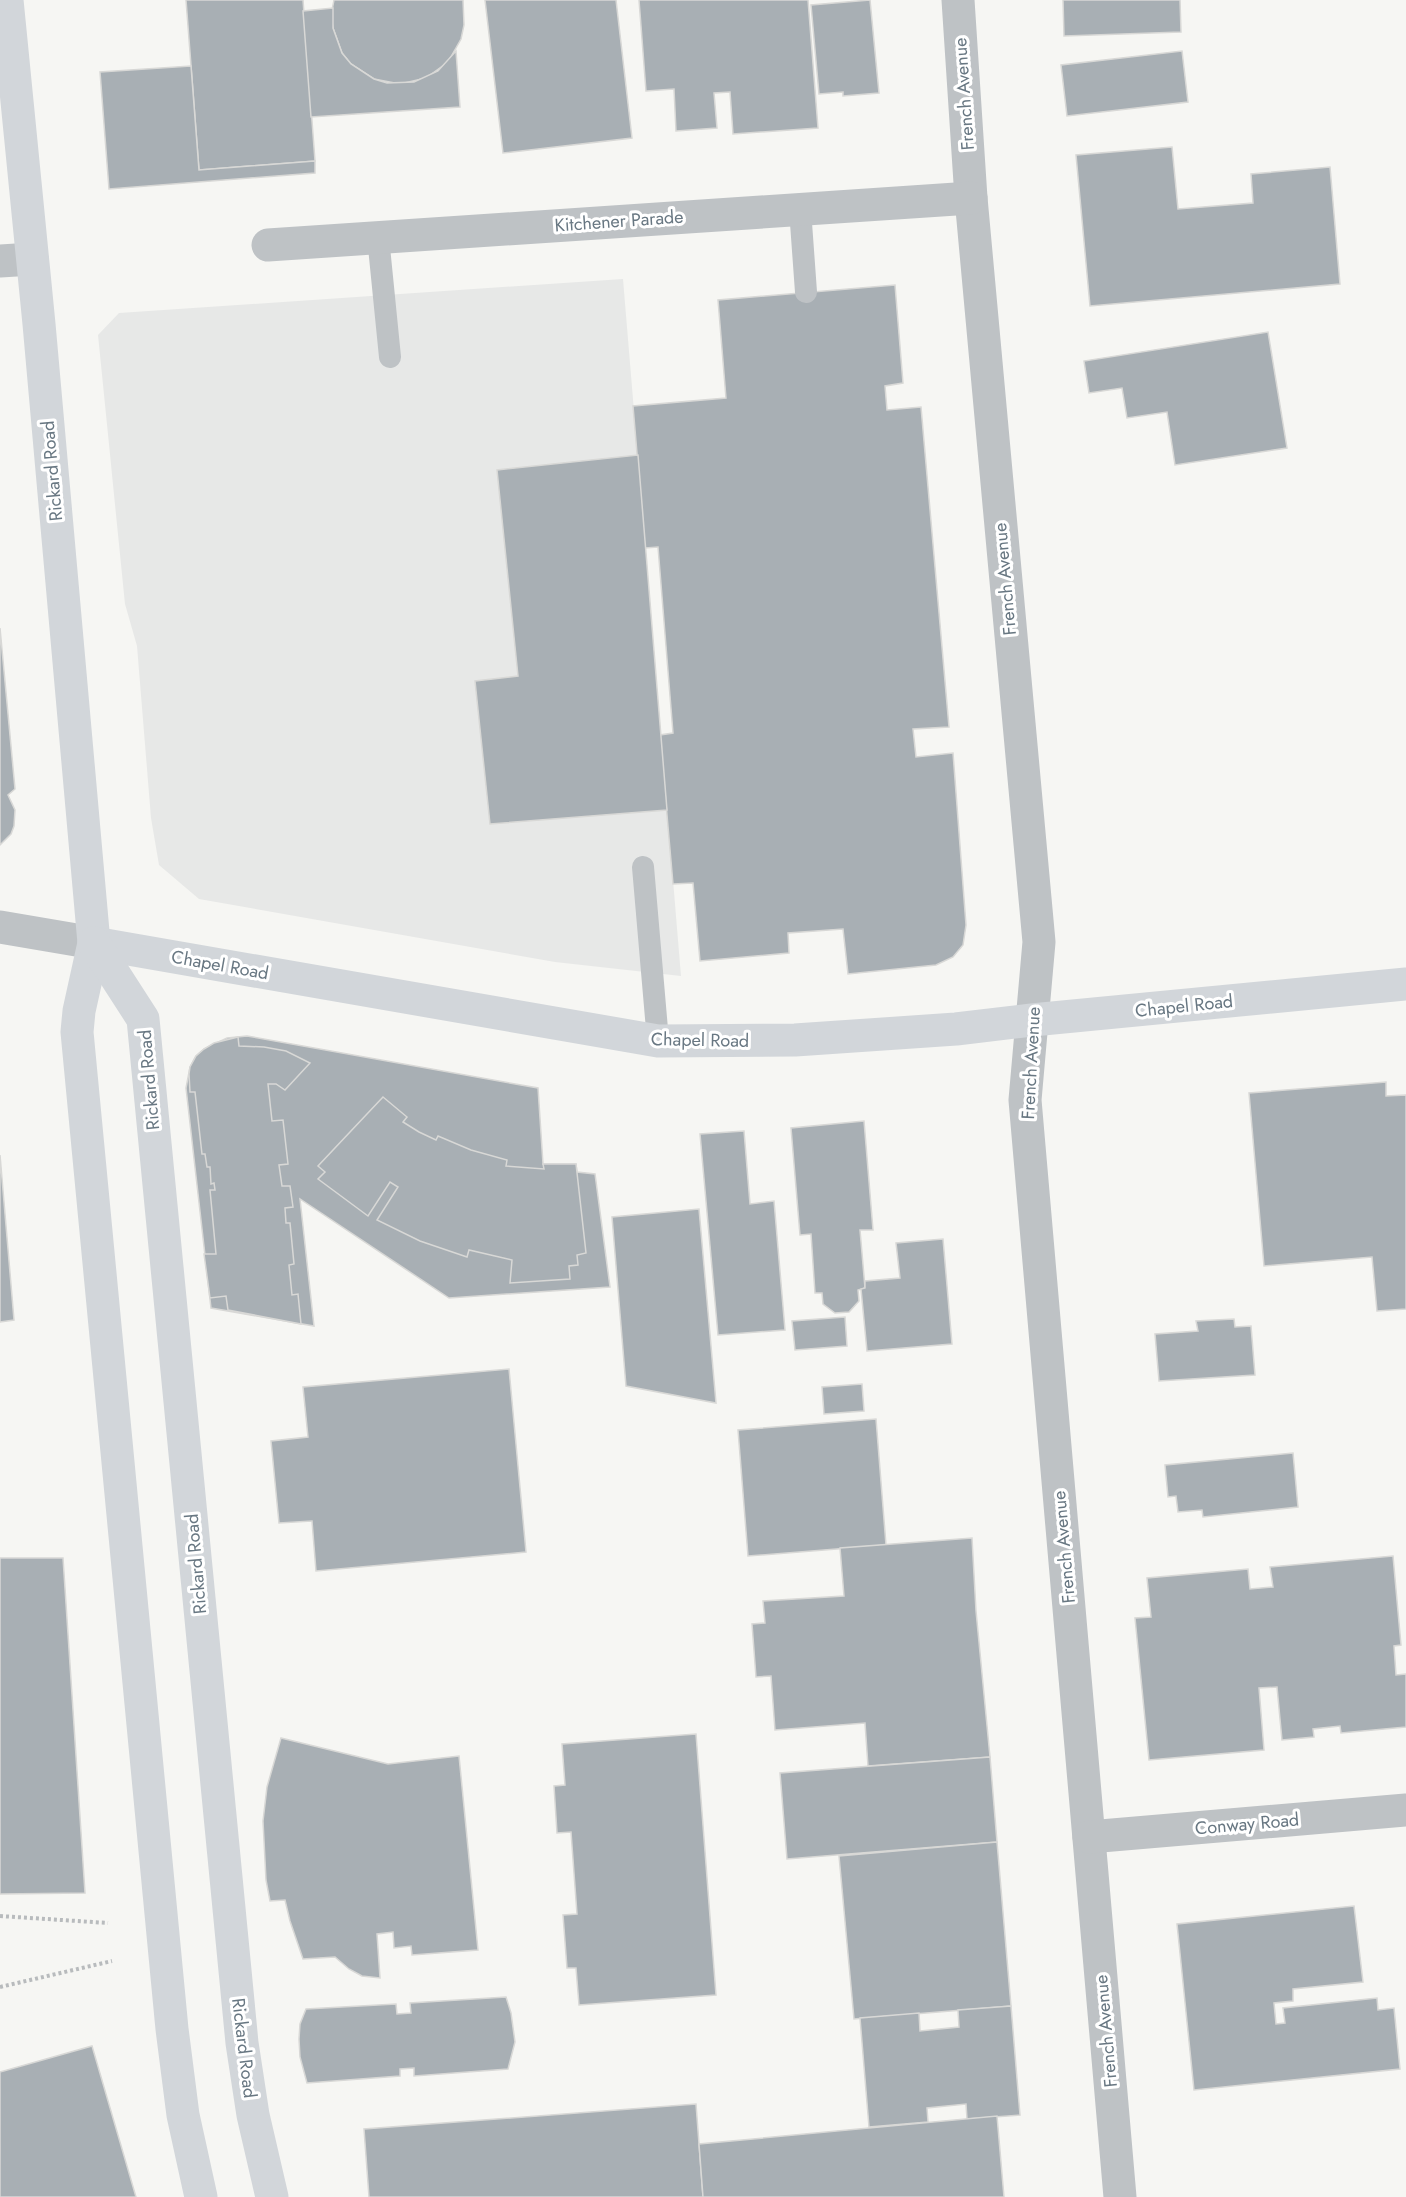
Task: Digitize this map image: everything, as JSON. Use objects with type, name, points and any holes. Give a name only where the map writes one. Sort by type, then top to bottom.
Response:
[{"type":"main road","name":"Rickard Road","points":[[7,0],[94,943],[76,1032],[170,2006],[183,2115],[201,2197]]},
{"type":"main road","name":"Rickard Road","points":[[94,943],[143,1020],[242,2043],[252,2115],[272,2197]]},
{"type":"main road","name":"Chapel Road","points":[[94,943],[658,1041],[795,1040],[956,1029],[1406,984]]},
{"type":"street","name":"French Avenue","points":[[958,0],[971,198],[1039,942],[1025,1100],[1120,2197]]},
{"type":"street","name":"Kitchener Parade","points":[[268,245],[971,198]]},
{"type":"street","points":[[0,261],[32,259]]},
{"type":"street","name":"Chapel Road","points":[[0,927],[94,943]]},
{"type":"street","name":"Conway Road","points":[[1089,1837],[1406,1810]]},
{"type":"lane","points":[[800,209],[806,292]]},
{"type":"lane","points":[[378,237],[390,357]]},
{"type":"lane","points":[[643,867],[658,1041]]},
{"type":"path","points":[[0,1916],[108,1923]]},
{"type":"path","points":[[0,1987],[112,1961]]},
{"type":"shaded area","points":[[623,279],[681,976],[555,962],[199,899],[159,865],[151,818],[137,646],[125,604],[98,335],[119,313]]},
{"type":"building","points":[[186,0],[303,0],[315,161],[199,170]]},
{"type":"building","points":[[334,0],[463,0],[464,25],[461,39],[448,62],[426,78],[400,84],[374,79],[351,64],[342,53],[331,15]]},
{"type":"building","points":[[485,0],[616,0],[632,138],[503,153]]},
{"type":"building","points":[[639,0],[808,0],[818,128],[733,134],[730,92],[714,93],[717,128],[676,131],[674,89],[646,91]]},
{"type":"building","points":[[870,0],[879,93],[843,96],[843,92],[819,94],[811,5]]},
{"type":"building","points":[[1063,0],[1180,0],[1181,32],[1064,36]]},
{"type":"building","points":[[333,8],[333,28],[342,53],[351,64],[374,79],[387,83],[414,82],[438,71],[456,51],[460,107],[311,117],[303,11]]},
{"type":"building","points":[[1182,51],[1188,102],[1067,116],[1061,65]]},
{"type":"building","points":[[191,66],[199,170],[315,161],[315,173],[109,189],[100,72]]},
{"type":"building","points":[[1172,147],[1178,209],[1253,203],[1251,174],[1330,167],[1340,284],[1090,306],[1076,155]]},
{"type":"building","points":[[895,285],[903,383],[885,386],[887,410],[921,407],[949,727],[913,729],[916,757],[953,753],[966,925],[963,945],[953,957],[936,965],[848,974],[843,929],[788,933],[789,953],[700,961],[693,883],[673,884],[660,735],[673,733],[658,547],[645,548],[633,406],[726,398],[718,300]]},
{"type":"building","points":[[1268,332],[1287,448],[1175,465],[1167,412],[1127,418],[1122,388],[1089,393],[1084,361]]},
{"type":"building","points":[[638,455],[667,810],[490,824],[475,681],[518,676],[497,470]]},
{"type":"building","points":[[0,628],[15,789],[8,795],[15,810],[11,834],[0,845]]},
{"type":"building","points":[[247,1036],[538,1088],[543,1164],[576,1164],[577,1172],[595,1174],[610,1287],[449,1298],[300,1199],[314,1326],[211,1308],[186,1088],[190,1067],[196,1056],[204,1049],[227,1038]]},
{"type":"building","points":[[238,1037],[239,1046],[286,1051],[310,1063],[285,1090],[276,1084],[268,1084],[272,1121],[283,1120],[288,1164],[279,1165],[282,1186],[290,1186],[293,1207],[285,1208],[286,1223],[290,1223],[294,1264],[289,1265],[292,1295],[298,1294],[301,1324],[228,1310],[226,1296],[210,1298],[204,1254],[216,1254],[210,1190],[215,1190],[214,1183],[211,1184],[210,1167],[207,1167],[205,1154],[202,1154],[195,1092],[190,1092],[189,1074],[196,1056],[204,1049],[214,1043]]},
{"type":"building","points":[[1386,1082],[1386,1096],[1406,1095],[1406,1309],[1377,1311],[1372,1257],[1264,1266],[1249,1093]]},
{"type":"building","points":[[383,1097],[407,1117],[403,1122],[419,1132],[436,1140],[438,1136],[471,1150],[507,1160],[506,1166],[544,1169],[543,1164],[576,1164],[586,1253],[577,1255],[578,1265],[569,1266],[570,1279],[510,1283],[512,1260],[469,1250],[467,1257],[420,1241],[377,1220],[398,1187],[390,1182],[368,1216],[318,1179],[325,1172],[318,1166]]},
{"type":"building","points":[[864,1121],[873,1230],[860,1230],[865,1288],[858,1290],[859,1301],[849,1312],[835,1313],[823,1304],[822,1293],[815,1293],[811,1234],[800,1235],[791,1128]]},
{"type":"building","points":[[744,1131],[750,1204],[774,1201],[785,1330],[718,1335],[700,1134]]},
{"type":"building","points":[[0,1155],[14,1320],[0,1322]]},
{"type":"building","points":[[699,1209],[716,1403],[626,1386],[612,1217]]},
{"type":"building","points":[[943,1239],[952,1344],[867,1351],[861,1289],[865,1288],[865,1281],[900,1278],[896,1243]]},
{"type":"building","points":[[845,1317],[847,1346],[795,1350],[792,1321]]},
{"type":"building","points":[[1234,1319],[1235,1327],[1251,1326],[1255,1375],[1159,1381],[1155,1334],[1198,1331],[1196,1321]]},
{"type":"building","points":[[509,1369],[526,1552],[316,1571],[312,1521],[279,1523],[271,1441],[308,1437],[303,1387]]},
{"type":"building","points":[[862,1384],[864,1411],[824,1414],[822,1387]]},
{"type":"building","points":[[876,1419],[886,1545],[748,1556],[738,1430]]},
{"type":"building","points":[[1293,1453],[1298,1507],[1203,1517],[1202,1510],[1178,1512],[1176,1496],[1168,1497],[1165,1465]]},
{"type":"building","points":[[972,1538],[976,1611],[990,1757],[868,1766],[865,1723],[775,1730],[771,1676],[756,1677],[752,1624],[765,1623],[763,1601],[844,1596],[840,1548]]},
{"type":"building","points":[[1393,1556],[1401,1645],[1394,1646],[1396,1675],[1406,1674],[1406,1727],[1341,1733],[1340,1726],[1313,1729],[1314,1737],[1282,1740],[1277,1687],[1259,1688],[1264,1750],[1149,1760],[1135,1618],[1151,1617],[1147,1578],[1248,1569],[1250,1589],[1273,1587],[1270,1567]]},
{"type":"building","points":[[0,1558],[63,1558],[85,1893],[0,1894]]},
{"type":"building","points":[[696,1734],[716,1995],[579,2005],[576,1968],[567,1968],[563,1915],[577,1914],[571,1832],[557,1833],[554,1786],[565,1785],[562,1744]]},
{"type":"building","points":[[281,1738],[388,1764],[459,1756],[478,1950],[412,1955],[411,1946],[394,1948],[393,1932],[377,1934],[380,1978],[362,1976],[335,1957],[303,1959],[285,1900],[270,1901],[266,1880],[263,1821],[267,1787]]},
{"type":"building","points":[[990,1757],[997,1842],[787,1859],[780,1773]]},
{"type":"building","points":[[997,1842],[1011,2006],[854,2019],[839,1856]]},
{"type":"building","points":[[1354,1906],[1363,1982],[1293,1989],[1293,2001],[1274,2003],[1276,2024],[1285,2023],[1283,2008],[1377,1998],[1378,2010],[1394,2008],[1400,2069],[1194,2090],[1177,1924]]},
{"type":"building","points":[[506,1997],[515,2042],[508,2069],[414,2076],[414,2068],[400,2069],[400,2076],[307,2083],[300,2057],[299,2039],[300,2024],[306,2009],[396,2004],[397,2014],[411,2013],[410,2003]]},
{"type":"building","points":[[1011,2006],[1020,2115],[967,2119],[966,2104],[927,2108],[928,2122],[869,2127],[860,2018],[919,2013],[920,2031],[959,2027],[958,2010]]},
{"type":"building","points":[[92,2046],[136,2197],[0,2197],[0,2072]]},
{"type":"building","points":[[696,2104],[703,2197],[369,2197],[364,2129]]},
{"type":"building","points":[[997,2116],[1004,2197],[703,2197],[699,2144]]}]
